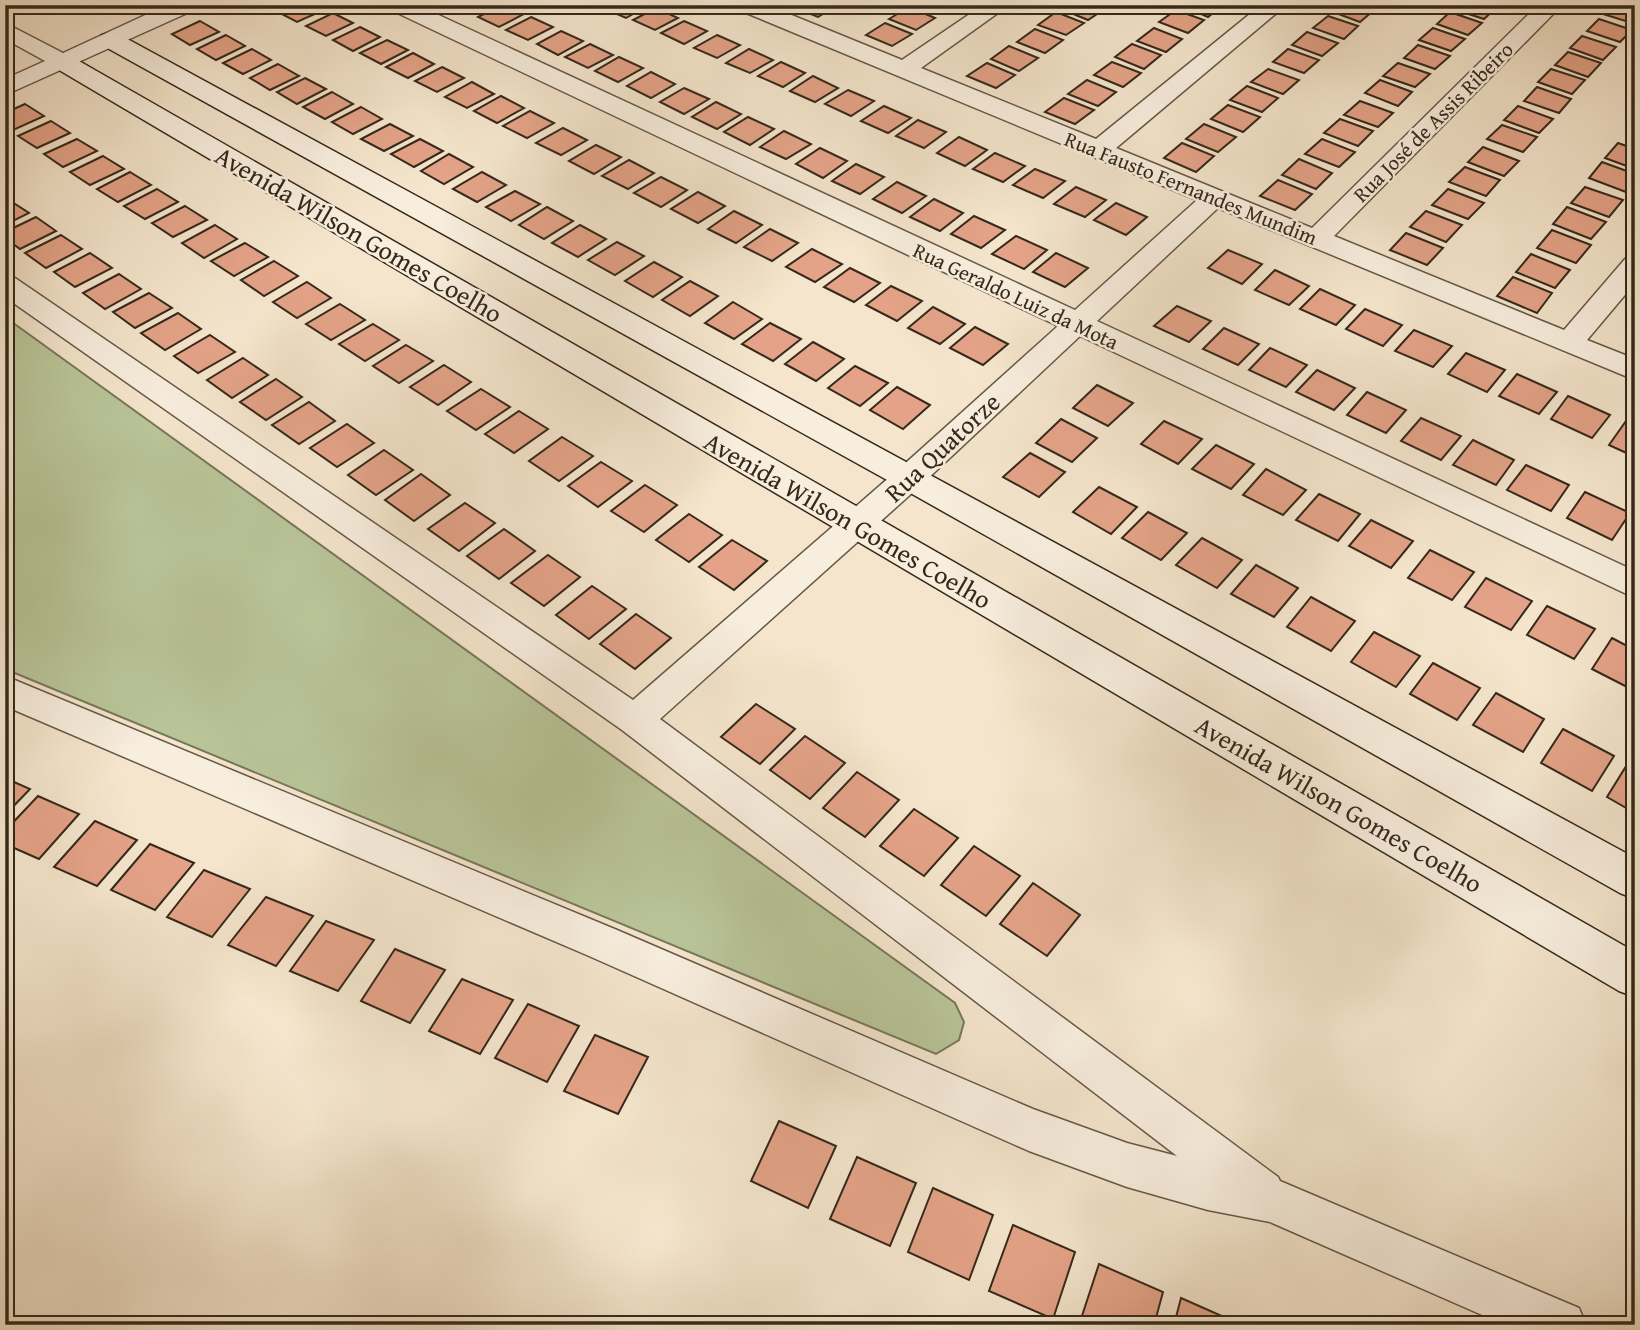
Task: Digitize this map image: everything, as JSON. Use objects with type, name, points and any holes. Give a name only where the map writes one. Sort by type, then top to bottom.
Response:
[{"type":"street","points":[[5,88],[186,5]]},
{"type":"street","name":"Rua Geraldo Luiz da Mota","points":[[399,5],[1635,585]]},
{"type":"street","name":"Rua Fausto Fernandes Mundim","points":[[747,5],[902,71],[1635,370]]},
{"type":"street","points":[[902,71],[998,5]]},
{"type":"street","points":[[1098,149],[1276,5]]},
{"type":"street","name":"Rua José de Assis Ribeiro","points":[[1315,239],[1551,5]]},
{"type":"street","points":[[5,30],[63,62]]},
{"type":"street","name":"Avenida Wilson Gomes Coelho","points":[[111,40],[910,477],[1635,880]]},
{"type":"street","name":"Avenida Wilson Gomes Coelho","points":[[63,62],[1635,976]]},
{"type":"street","name":"Rua Quatorze","points":[[635,720],[910,477],[1214,198]]},
{"type":"street","points":[[1569,343],[1635,265]]},
{"type":"street","points":[[5,284],[635,720],[1271,1200]]},
{"type":"street","points":[[5,690],[591,937],[1029,1129],[1127,1165],[1208,1187],[1271,1200],[1562,1325]]},
{"type":"green space","points":[[5,317],[955,1003],[964,1022],[959,1040],[936,1054],[5,669]]},
{"type":"building","points":[[98,5],[136,5],[116,14]]},
{"type":"building","points":[[293,5],[315,5],[324,10],[297,22],[278,12]]},
{"type":"building","points":[[454,5],[489,5],[472,14]]},
{"type":"building","points":[[501,5],[524,14],[499,27],[478,17]]},
{"type":"building","points":[[608,5],[649,5],[626,18],[603,8]]},
{"type":"building","points":[[838,5],[818,17],[793,7]]},
{"type":"building","points":[[922,5],[955,5],[942,13]]},
{"type":"building","points":[[1067,5],[1099,5],[1106,8],[1088,20],[1061,9]]},
{"type":"building","points":[[1181,5],[1223,5],[1208,17]]},
{"type":"building","points":[[1337,5],[1361,5],[1374,10],[1360,22],[1330,11]]},
{"type":"building","points":[[1457,5],[1497,7],[1484,19],[1453,9]]},
{"type":"building","points":[[1612,5],[1635,9],[1635,24],[1603,14]]},
{"type":"building","points":[[909,7],[935,18],[916,30],[889,19]]},
{"type":"building","points":[[656,8],[678,18],[655,30],[633,20]]},
{"type":"building","points":[[1176,10],[1204,20],[1188,33],[1159,22]]},
{"type":"building","points":[[1056,12],[1084,23],[1066,35],[1038,25]]},
{"type":"building","points":[[1450,12],[1482,23],[1468,35],[1437,24]]},
{"type":"building","points":[[333,13],[353,23],[326,36],[306,26]]},
{"type":"building","points":[[1328,16],[1358,26],[1344,39],[1313,28]]},
{"type":"building","points":[[531,17],[553,27],[528,40],[506,30]]},
{"type":"building","points":[[1599,19],[1632,30],[1620,42],[1587,31]]},
{"type":"building","points":[[200,21],[219,32],[190,45],[172,34]]},
{"type":"building","points":[[684,21],[707,31],[684,44],[661,33]]},
{"type":"building","points":[[885,23],[912,34],[892,46],[866,35]]},
{"type":"building","points":[[360,27],[380,37],[353,51],[333,40]]},
{"type":"building","points":[[1154,28],[1182,39],[1166,52],[1137,41]]},
{"type":"building","points":[[1433,28],[1465,39],[1451,51],[1419,40]]},
{"type":"building","points":[[1035,29],[1063,40],[1045,53],[1017,42]]},
{"type":"building","points":[[561,31],[583,41],[558,55],[537,44]]},
{"type":"building","points":[[1307,32],[1338,43],[1322,56],[1292,45]]},
{"type":"building","points":[[226,35],[245,46],[216,60],[197,49]]},
{"type":"building","points":[[717,35],[740,45],[717,58],[694,48]]},
{"type":"building","points":[[1582,36],[1616,47],[1603,60],[1570,48]]},
{"type":"building","points":[[387,40],[408,50],[381,64],[360,53]]},
{"type":"building","points":[[590,44],[613,55],[588,68],[565,57]]},
{"type":"building","points":[[1132,44],[1161,55],[1144,69],[1115,57]]},
{"type":"building","points":[[1418,45],[1450,56],[1435,69],[1404,58]]},
{"type":"building","points":[[1009,46],[1038,58],[1019,71],[991,59]]},
{"type":"building","points":[[252,49],[271,60],[243,74],[223,63]]},
{"type":"building","points":[[749,49],[773,60],[750,73],[726,63]]},
{"type":"building","points":[[1288,49],[1319,60],[1304,73],[1273,62]]},
{"type":"building","points":[[1568,52],[1601,63],[1588,77],[1555,65]]},
{"type":"building","points":[[413,53],[434,64],[408,78],[386,67]]},
{"type":"building","points":[[619,57],[643,68],[618,82],[595,71]]},
{"type":"building","points":[[781,62],[805,73],[783,87],[758,76]]},
{"type":"building","points":[[1112,62],[1141,73],[1123,87],[1094,75]]},
{"type":"building","points":[[987,63],[1015,75],[996,88],[967,76]]},
{"type":"building","points":[[1398,63],[1430,74],[1415,87],[1383,76]]},
{"type":"building","points":[[278,64],[299,76],[270,90],[250,78]]},
{"type":"building","points":[[442,67],[464,78],[437,92],[415,81]]},
{"type":"building","points":[[1268,69],[1299,80],[1283,94],[1251,82]]},
{"type":"building","points":[[1551,69],[1585,80],[1572,94],[1538,82]]},
{"type":"building","points":[[651,72],[675,84],[651,98],[627,86]]},
{"type":"building","points":[[813,76],[838,88],[815,102],[790,91]]},
{"type":"building","points":[[305,78],[326,89],[297,104],[277,92]]},
{"type":"building","points":[[1087,80],[1116,92],[1098,106],[1068,94]]},
{"type":"building","points":[[1380,80],[1412,92],[1398,106],[1365,93]]},
{"type":"building","points":[[472,82],[494,94],[467,108],[445,97]]},
{"type":"building","points":[[1247,86],[1278,98],[1262,112],[1230,100]]},
{"type":"building","points":[[1537,87],[1571,99],[1559,113],[1524,101]]},
{"type":"building","points":[[684,88],[709,99],[684,114],[660,102]]},
{"type":"building","points":[[848,90],[874,101],[851,116],[825,104]]},
{"type":"building","points":[[332,92],[353,104],[325,119],[303,107]]},
{"type":"building","points":[[501,96],[524,108],[497,123],[474,111]]},
{"type":"building","points":[[1064,98],[1094,110],[1075,124],[1045,112]]},
{"type":"building","points":[[1360,101],[1393,113],[1378,127],[1344,115]]},
{"type":"building","points":[[716,102],[741,114],[717,129],[692,117]]},
{"type":"building","points":[[25,104],[44,116],[11,131],[5,128],[5,113]]},
{"type":"building","points":[[1228,105],[1260,117],[1243,132],[1211,119]]},
{"type":"building","points":[[884,106],[911,118],[888,133],[861,121]]},
{"type":"building","points":[[1518,106],[1553,119],[1539,133],[1504,120]]},
{"type":"building","points":[[361,107],[382,119],[353,134],[332,122]]},
{"type":"building","points":[[530,111],[554,123],[527,138],[503,126]]},
{"type":"building","points":[[748,117],[774,129],[750,145],[724,132]]},
{"type":"building","points":[[1340,119],[1373,131],[1358,146],[1324,133]]},
{"type":"building","points":[[918,120],[946,132],[924,148],[896,136]]},
{"type":"building","points":[[51,121],[70,133],[37,148],[18,136]]},
{"type":"building","points":[[390,124],[413,136],[384,151],[361,139]]},
{"type":"building","points":[[1204,124],[1236,137],[1218,152],[1186,139]]},
{"type":"building","points":[[1502,125],[1537,137],[1523,152],[1487,139]]},
{"type":"building","points":[[563,128],[587,140],[561,155],[536,143]]},
{"type":"building","points":[[784,131],[811,144],[786,159],[760,147]]},
{"type":"building","points":[[959,137],[987,150],[965,166],[937,153]]},
{"type":"building","points":[[77,139],[97,151],[63,167],[44,154]]},
{"type":"building","points":[[420,139],[443,151],[414,167],[391,154]]},
{"type":"building","points":[[1322,139],[1355,152],[1339,167],[1305,154]]},
{"type":"building","points":[[1182,143],[1214,156],[1196,172],[1164,158]]},
{"type":"building","points":[[1618,143],[1635,149],[1635,169],[1605,158]]},
{"type":"building","points":[[596,145],[621,157],[594,174],[569,161]]},
{"type":"building","points":[[1483,147],[1519,161],[1504,176],[1468,162]]},
{"type":"building","points":[[820,148],[847,161],[823,178],[796,164]]},
{"type":"building","points":[[995,153],[1025,166],[1003,182],[973,169]]},
{"type":"building","points":[[449,154],[473,167],[444,184],[421,171]]},
{"type":"building","points":[[103,156],[124,169],[90,185],[70,172]]},
{"type":"building","points":[[1299,159],[1332,173],[1316,189],[1282,175]]},
{"type":"building","points":[[629,160],[654,173],[628,189],[602,176]]},
{"type":"building","points":[[1602,162],[1635,174],[1635,182],[1626,192],[1589,178]]},
{"type":"building","points":[[856,164],[884,177],[860,194],[832,181]]},
{"type":"building","points":[[1465,167],[1500,180],[1486,196],[1449,182]]},
{"type":"building","points":[[1035,169],[1065,181],[1043,198],[1013,185]]},
{"type":"building","points":[[130,172],[151,185],[118,202],[97,189]]},
{"type":"building","points":[[482,172],[506,185],[477,202],[453,189]]},
{"type":"building","points":[[661,177],[687,190],[661,207],[634,193]]},
{"type":"building","points":[[1278,180],[1312,194],[1295,210],[1260,196]]},
{"type":"building","points":[[897,182],[926,196],[902,213],[873,199]]},
{"type":"building","points":[[1076,187],[1106,200],[1085,217],[1054,204]]},
{"type":"building","points":[[1585,187],[1623,200],[1609,217],[1571,203]]},
{"type":"building","points":[[157,189],[178,202],[145,219],[124,206]]},
{"type":"building","points":[[1448,189],[1484,203],[1468,219],[1432,205]]},
{"type":"building","points":[[515,191],[540,204],[511,221],[486,207]]},
{"type":"building","points":[[698,192],[725,206],[698,223],[671,209]]},
{"type":"building","points":[[934,199],[963,213],[940,231],[910,217]]},
{"type":"building","points":[[9,200],[29,213],[5,225],[5,202]]},
{"type":"building","points":[[1116,203],[1147,217],[1126,235],[1094,220]]},
{"type":"building","points":[[185,206],[207,220],[173,237],[152,223]]},
{"type":"building","points":[[547,207],[573,221],[544,239],[519,225]]},
{"type":"building","points":[[1567,207],[1606,222],[1591,239],[1553,224]]},
{"type":"building","points":[[734,211],[762,225],[736,243],[708,229]]},
{"type":"building","points":[[1426,211],[1462,225],[1446,242],[1410,227]]},
{"type":"building","points":[[974,216],[1005,230],[981,248],[951,234]]},
{"type":"building","points":[[36,217],[56,231],[20,249],[5,238],[5,232]]},
{"type":"building","points":[[215,225],[237,239],[204,258],[182,243]]},
{"type":"building","points":[[580,225],[606,239],[578,257],[552,243]]},
{"type":"building","points":[[770,229],[798,243],[772,261],[744,247]]},
{"type":"building","points":[[1552,230],[1591,245],[1576,263],[1537,248]]},
{"type":"building","points":[[1406,233],[1443,248],[1427,265],[1390,250]]},
{"type":"building","points":[[61,235],[82,249],[46,268],[25,253]]},
{"type":"building","points":[[1016,236],[1047,250],[1024,269],[992,254]]},
{"type":"building","points":[[617,242],[644,256],[615,275],[588,260]]},
{"type":"building","points":[[245,243],[268,257],[234,276],[211,261]]},
{"type":"building","points":[[812,249],[842,264],[815,282],[786,267]]},
{"type":"building","points":[[1228,250],[1262,264],[1242,284],[1208,268]]},
{"type":"building","points":[[90,253],[112,268],[75,287],[54,272]]},
{"type":"building","points":[[1056,253],[1088,268],[1065,287],[1033,272]]},
{"type":"building","points":[[1531,254],[1570,270],[1555,288],[1516,272]]},
{"type":"building","points":[[274,261],[298,276],[264,296],[241,280]]},
{"type":"building","points":[[654,262],[682,277],[653,297],[625,281]]},
{"type":"building","points":[[850,268],[880,283],[854,302],[824,287]]},
{"type":"building","points":[[1275,270],[1309,286],[1289,305],[1255,290]]},
{"type":"building","points":[[119,274],[141,289],[105,309],[83,293]]},
{"type":"building","points":[[1513,277],[1552,293],[1537,313],[1497,296]]},
{"type":"building","points":[[690,281],[718,296],[690,316],[662,300]]},
{"type":"building","points":[[307,282],[331,298],[297,318],[273,302]]},
{"type":"building","points":[[891,286],[922,301],[897,321],[866,305]]},
{"type":"building","points":[[1320,289],[1355,305],[1336,325],[1300,309]]},
{"type":"building","points":[[149,293],[172,308],[135,328],[113,312]]},
{"type":"building","points":[[733,302],[762,319],[734,339],[705,323]]},
{"type":"building","points":[[340,304],[365,320],[331,340],[306,324]]},
{"type":"building","points":[[1177,306],[1211,321],[1189,342],[1154,326]]},
{"type":"building","points":[[933,307],[965,324],[940,344],[908,328]]},
{"type":"building","points":[[1365,309],[1402,325],[1383,346],[1346,329]]},
{"type":"building","points":[[178,313],[201,329],[165,350],[141,333]]},
{"type":"building","points":[[770,323],[801,339],[773,361],[742,344]]},
{"type":"building","points":[[373,324],[399,340],[365,361],[339,344]]},
{"type":"building","points":[[975,327],[1008,344],[983,365],[950,348]]},
{"type":"building","points":[[1224,328],[1259,344],[1238,365],[1203,349]]},
{"type":"building","points":[[1414,330],[1452,346],[1433,367],[1395,351]]},
{"type":"building","points":[[210,335],[235,352],[198,373],[174,356]]},
{"type":"building","points":[[813,342],[844,359],[816,381],[785,364]]},
{"type":"building","points":[[406,345],[433,361],[399,383],[373,366]]},
{"type":"building","points":[[1270,348],[1307,365],[1286,387],[1249,370]]},
{"type":"building","points":[[1466,353],[1505,370],[1487,392],[1448,374]]},
{"type":"building","points":[[243,358],[268,375],[232,398],[207,380]]},
{"type":"building","points":[[444,365],[471,382],[438,405],[410,387]]},
{"type":"building","points":[[855,366],[888,383],[860,406],[828,388]]},
{"type":"building","points":[[1317,370],[1355,388],[1334,410],[1296,392]]},
{"type":"building","points":[[1517,374],[1557,392],[1539,414],[1499,396]]},
{"type":"building","points":[[276,379],[302,397],[266,420],[240,402]]},
{"type":"building","points":[[1097,385],[1133,403],[1108,426],[1073,408]]},
{"type":"building","points":[[897,387],[930,405],[903,429],[870,410]]},
{"type":"building","points":[[481,389],[510,407],[476,430],[447,411]]},
{"type":"building","points":[[1367,392],[1406,410],[1386,433],[1347,415]]},
{"type":"building","points":[[1568,396],[1610,415],[1592,438],[1551,419]]},
{"type":"building","points":[[309,402],[335,421],[299,444],[272,425]]},
{"type":"building","points":[[519,411],[548,429],[514,453],[485,434]]},
{"type":"building","points":[[1421,418],[1461,436],[1441,460],[1401,441]]},
{"type":"building","points":[[1061,419],[1097,438],[1072,462],[1036,443]]},
{"type":"building","points":[[1164,421],[1202,439],[1178,464],[1141,444]]},
{"type":"building","points":[[1626,421],[1635,425],[1635,457],[1609,445]]},
{"type":"building","points":[[347,424],[374,443],[337,467],[310,448]]},
{"type":"building","points":[[562,437],[593,456],[559,481],[529,461]]},
{"type":"building","points":[[1473,440],[1514,460],[1496,485],[1453,465]]},
{"type":"building","points":[[1216,445],[1254,464],[1231,489],[1192,469]]},
{"type":"building","points":[[384,450],[413,470],[376,495],[348,475]]},
{"type":"building","points":[[1030,453],[1065,472],[1039,497],[1003,477]]},
{"type":"building","points":[[601,462],[632,481],[598,507],[568,486]]},
{"type":"building","points":[[1526,465],[1569,485],[1551,511],[1507,490]]},
{"type":"building","points":[[1266,469],[1306,490],[1283,515],[1243,495]]},
{"type":"building","points":[[421,474],[450,495],[414,521],[385,500]]},
{"type":"building","points":[[645,485],[677,505],[644,532],[611,511]]},
{"type":"building","points":[[1099,487],[1137,507],[1111,534],[1073,512]]},
{"type":"building","points":[[1585,492],[1630,513],[1612,540],[1567,518]]},
{"type":"building","points":[[1319,494],[1360,514],[1338,541],[1296,520]]},
{"type":"building","points":[[465,503],[495,523],[459,551],[428,529]]},
{"type":"building","points":[[1148,512],[1187,533],[1161,560],[1122,538]]},
{"type":"building","points":[[689,514],[722,535],[689,562],[656,540]]},
{"type":"building","points":[[1371,520],[1413,541],[1391,568],[1349,546]]},
{"type":"building","points":[[504,529],[535,551],[499,579],[467,556]]},
{"type":"building","points":[[1202,538],[1242,560],[1217,588],[1176,565]]},
{"type":"building","points":[[732,540],[767,561],[734,590],[699,567]]},
{"type":"building","points":[[1430,550],[1474,572],[1452,600],[1408,578]]},
{"type":"building","points":[[548,555],[580,577],[544,606],[511,583]]},
{"type":"building","points":[[1256,565],[1298,588],[1274,617],[1231,594]]},
{"type":"building","points":[[1486,578],[1532,601],[1511,630],[1465,607]]},
{"type":"building","points":[[592,586],[626,609],[589,639],[556,615]]},
{"type":"building","points":[[1311,597],[1355,621],[1331,651],[1287,627]]},
{"type":"building","points":[[1547,606],[1595,629],[1574,659],[1527,635]]},
{"type":"building","points":[[636,614],[671,638],[635,669],[600,644]]},
{"type":"building","points":[[1374,632],[1420,656],[1396,687],[1351,662]]},
{"type":"building","points":[[1612,638],[1635,650],[1635,691],[1592,669]]},
{"type":"building","points":[[1433,663],[1480,688],[1457,720],[1410,694]]},
{"type":"building","points":[[1496,693],[1544,719],[1523,752],[1473,725]]},
{"type":"building","points":[[756,704],[795,729],[760,764],[721,737]]},
{"type":"building","points":[[1563,729],[1614,756],[1592,791],[1541,763]]},
{"type":"building","points":[[805,736],[845,763],[810,799],[770,770]]},
{"type":"building","points":[[1628,763],[1635,766],[1635,813],[1607,797]]},
{"type":"building","points":[[857,772],[899,800],[865,837],[823,808]]},
{"type":"building","points":[[5,778],[30,789],[5,815]]},
{"type":"building","points":[[38,796],[79,814],[39,859],[5,844],[5,831]]},
{"type":"building","points":[[914,809],[958,838],[924,876],[880,846]]},
{"type":"building","points":[[95,821],[137,840],[97,886],[54,867]]},
{"type":"building","points":[[150,844],[194,863],[155,910],[111,890]]},
{"type":"building","points":[[974,846],[1020,876],[986,916],[941,885]]},
{"type":"building","points":[[204,870],[250,889],[212,937],[167,917]]},
{"type":"building","points":[[1033,883],[1080,915],[1047,956],[1000,924]]},
{"type":"building","points":[[266,897],[313,916],[276,966],[228,945]]},
{"type":"building","points":[[326,921],[374,940],[338,991],[290,971]]},
{"type":"building","points":[[395,949],[445,970],[410,1023],[361,1001]]},
{"type":"building","points":[[462,979],[513,1000],[480,1054],[429,1031]]},
{"type":"building","points":[[528,1004],[579,1026],[547,1082],[495,1058]]},
{"type":"building","points":[[595,1035],[648,1057],[618,1114],[564,1091]]},
{"type":"building","points":[[779,1121],[836,1146],[808,1208],[751,1181]]},
{"type":"building","points":[[857,1157],[916,1183],[890,1246],[830,1219]]},
{"type":"building","points":[[933,1188],[993,1215],[969,1280],[908,1252]]},
{"type":"building","points":[[1013,1225],[1075,1252],[1053,1319],[989,1291]]},
{"type":"building","points":[[1099,1264],[1163,1292],[1154,1325],[1079,1325]]},
{"type":"building","points":[[1181,1298],[1242,1325],[1174,1325]]}]
